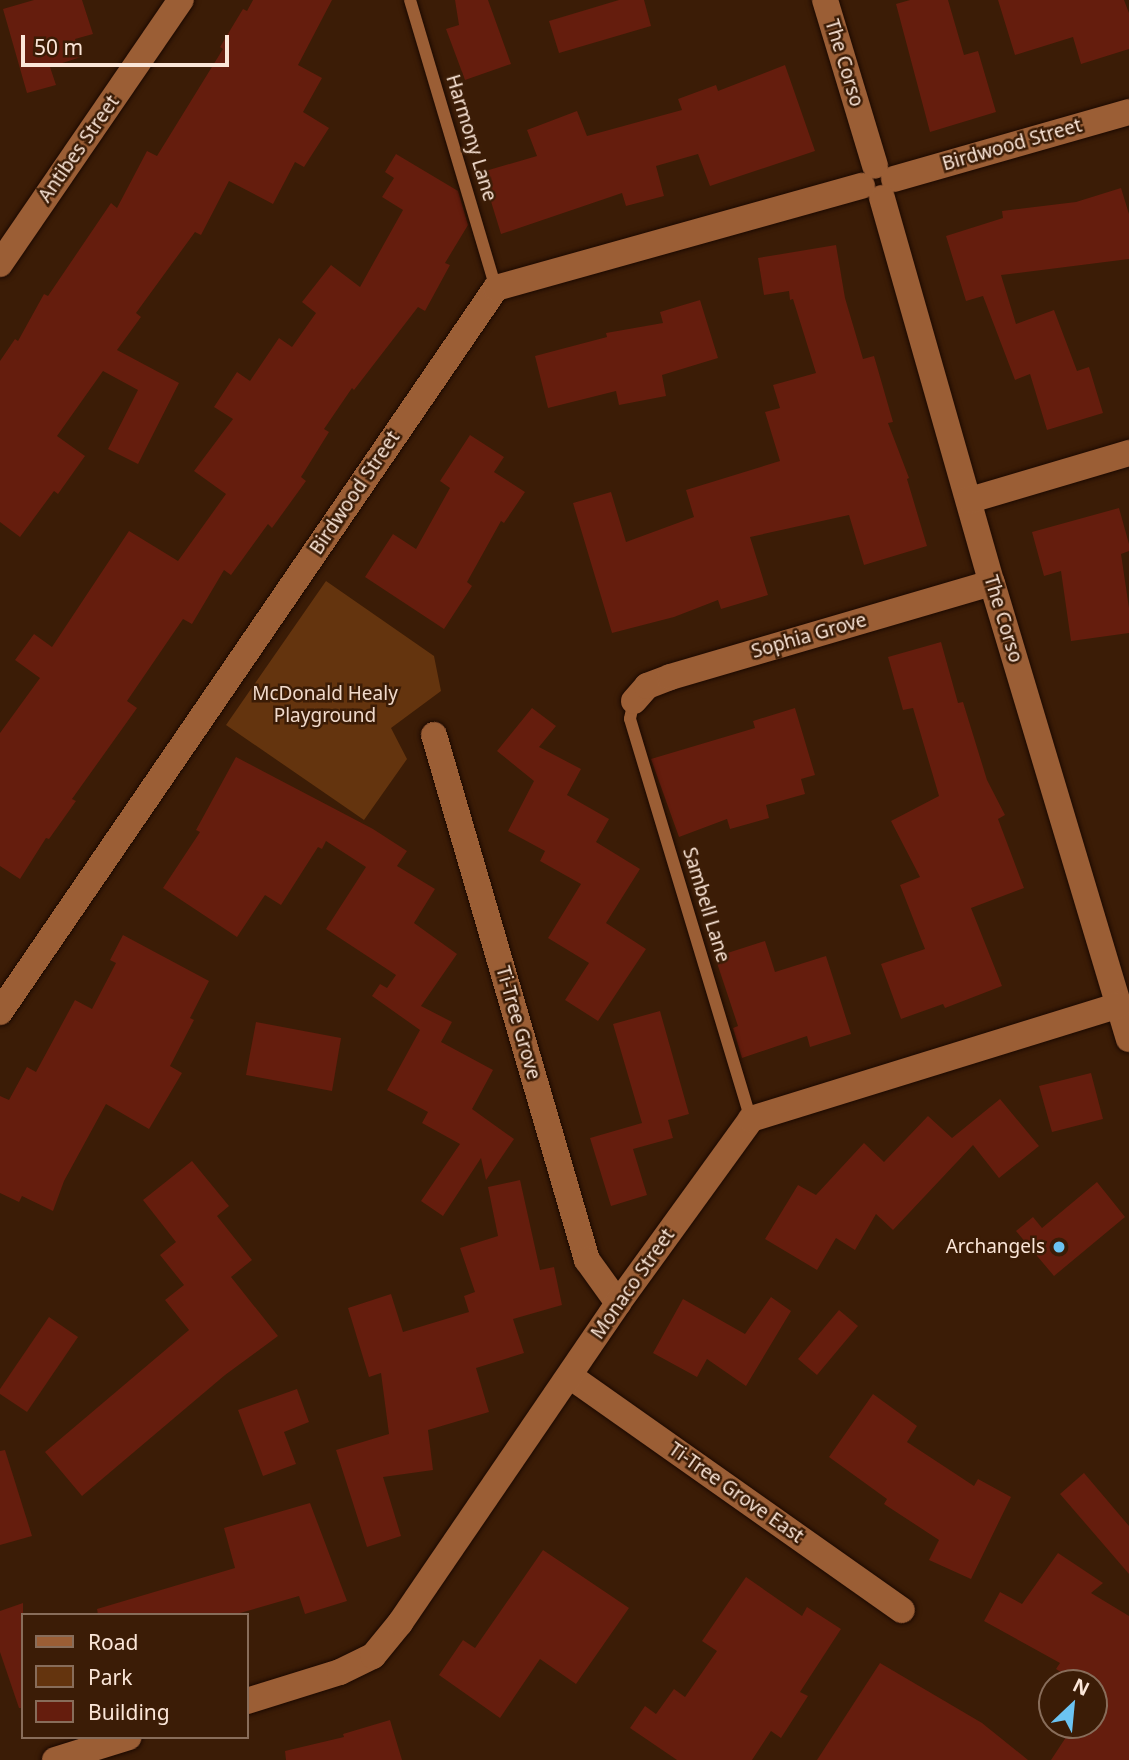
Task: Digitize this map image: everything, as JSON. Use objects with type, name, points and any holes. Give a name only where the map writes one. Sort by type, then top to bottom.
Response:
[{"type":"street","name":"Antibes Street","points":[[0,264],[181,0]]},
{"type":"street","name":"The Corso","points":[[825,0],[992,583],[1129,1039]]},
{"type":"street","name":"Birdwood Street","points":[[0,1012],[496,288],[1129,111]]},
{"type":"street","points":[[970,500],[1129,453]]},
{"type":"street","name":"Sophia Grove","points":[[634,701],[647,686],[670,677],[992,583]]},
{"type":"street","name":"Ti-Tree Grove","points":[[434,735],[587,1260],[618,1303]]},
{"type":"street","points":[[751,1119],[1119,1005]]},
{"type":"street","name":"Monaco Street","points":[[248,1701],[340,1672],[373,1656],[401,1623],[618,1303],[751,1119]]},
{"type":"street","name":"Ti-Tree Grove East","points":[[570,1376],[902,1610]]},
{"type":"street","points":[[55,1760],[122,1739]]},
{"type":"lane","name":"Harmony Lane","points":[[410,0],[496,288]]},
{"type":"lane","name":"Sambell Lane","points":[[634,701],[629,719],[751,1119]]},
{"type":"green space","name":"McDonald Healy Playground","points":[[326,581],[434,656],[441,691],[391,728],[407,759],[364,820],[226,725]]},
{"type":"building","points":[[34,0],[82,0],[93,34],[75,39],[81,57],[50,67],[56,85],[27,93],[3,9]]},
{"type":"building","points":[[253,0],[332,0],[298,65],[322,78],[303,112],[329,128],[304,167],[295,162],[273,204],[229,181],[201,235],[195,232],[136,313],[141,317],[117,350],[179,383],[138,464],[108,449],[138,390],[103,371],[57,436],[85,456],[58,494],[54,491],[20,537],[0,522],[0,361],[15,339],[18,341],[44,294],[48,296],[111,203],[117,208],[147,151],[157,156],[223,49],[220,47],[243,9],[247,11]]},
{"type":"building","points":[[455,0],[488,0],[511,64],[465,80],[446,29],[459,25]]},
{"type":"building","points":[[619,0],[644,0],[651,26],[559,53],[549,21]]},
{"type":"building","points":[[910,0],[948,0],[964,55],[978,51],[996,112],[930,132],[896,4]]},
{"type":"building","points":[[998,0],[1124,0],[1129,13],[1129,49],[1081,64],[1073,37],[1015,55]]},
{"type":"building","points":[[785,65],[815,151],[710,186],[698,154],[656,166],[664,196],[626,206],[622,193],[501,234],[482,172],[537,156],[527,130],[577,111],[587,136],[682,110],[678,99],[716,85],[718,91]]},
{"type":"building","points":[[396,154],[458,191],[468,225],[445,263],[450,265],[425,311],[418,307],[354,390],[352,388],[324,429],[329,432],[301,477],[306,481],[272,528],[268,524],[231,575],[224,570],[192,624],[183,619],[127,701],[137,708],[72,799],[76,801],[49,839],[46,838],[20,879],[0,866],[0,733],[40,678],[15,660],[34,634],[52,647],[129,531],[178,561],[226,494],[194,471],[233,419],[214,407],[237,372],[250,381],[279,338],[292,347],[316,313],[302,302],[331,265],[360,287],[403,210],[382,197],[394,178],[385,172]]},
{"type":"building","points":[[1121,188],[1129,214],[1129,259],[1001,275],[1016,324],[1054,310],[1077,371],[1089,367],[1103,413],[1047,430],[1030,374],[1015,380],[983,296],[966,301],[946,236],[1003,218],[1002,211],[1076,202]]},
{"type":"building","points":[[836,245],[845,298],[863,359],[874,356],[893,422],[888,423],[909,478],[907,479],[927,546],[864,565],[849,515],[750,537],[768,595],[721,609],[718,600],[674,617],[612,633],[573,503],[611,492],[626,542],[694,517],[686,490],[780,461],[765,412],[780,408],[773,385],[816,373],[789,291],[764,295],[758,258]]},
{"type":"building","points":[[700,300],[718,358],[662,375],[666,396],[619,405],[616,391],[548,408],[535,356],[607,337],[606,333],[663,323],[660,312]]},
{"type":"building","points":[[470,435],[504,457],[494,472],[525,492],[504,523],[501,521],[467,582],[472,586],[444,629],[365,577],[393,534],[416,549],[450,488],[440,481]]},
{"type":"building","points":[[1119,508],[1129,544],[1129,551],[1121,554],[1129,608],[1129,633],[1071,641],[1061,571],[1044,576],[1032,532]]},
{"type":"building","points":[[941,642],[958,703],[963,702],[987,780],[1005,815],[998,819],[1024,888],[971,908],[1002,986],[945,1008],[943,1004],[901,1019],[881,964],[925,949],[900,885],[920,877],[891,821],[939,796],[913,708],[903,710],[888,657]]},
{"type":"building","points":[[532,708],[556,726],[539,747],[581,769],[567,795],[609,819],[596,842],[640,869],[606,923],[646,949],[598,1021],[565,1000],[589,963],[548,938],[581,884],[540,861],[545,851],[508,831],[534,781],[497,751]]},
{"type":"building","points":[[795,708],[815,775],[801,779],[805,794],[766,805],[769,818],[730,829],[727,819],[679,837],[651,759],[755,728],[753,721]]},
{"type":"building","points":[[236,757],[373,829],[407,851],[397,866],[435,889],[414,923],[457,954],[421,1006],[452,1022],[441,1042],[493,1070],[472,1109],[514,1139],[486,1180],[481,1158],[443,1216],[421,1201],[460,1144],[422,1123],[428,1112],[387,1090],[420,1030],[372,996],[380,984],[387,988],[396,975],[326,929],[366,867],[326,841],[322,849],[318,847],[281,905],[265,895],[237,937],[163,888],[200,832],[196,830]]},
{"type":"building","points":[[123,935],[209,981],[190,1018],[194,1020],[170,1066],[182,1073],[149,1129],[106,1104],[64,1181],[53,1211],[22,1196],[19,1202],[0,1193],[0,1096],[9,1100],[27,1067],[36,1072],[75,1000],[92,1009],[116,963],[110,960]]},
{"type":"building","points":[[765,941],[775,972],[826,956],[851,1034],[810,1047],[807,1036],[742,1058],[733,1028],[738,1026],[715,957]]},
{"type":"building","points":[[660,1011],[689,1114],[668,1120],[673,1138],[633,1149],[647,1195],[611,1206],[590,1138],[642,1123],[613,1024]]},
{"type":"building","points":[[256,1022],[341,1038],[332,1091],[246,1075]]},
{"type":"building","points":[[1091,1073],[1103,1119],[1052,1132],[1039,1086]]},
{"type":"building","points":[[1000,1099],[1039,1146],[999,1178],[973,1145],[893,1230],[876,1214],[855,1250],[836,1238],[817,1270],[765,1239],[798,1185],[816,1195],[864,1143],[884,1162],[928,1116],[952,1138]]},
{"type":"building","points":[[192,1161],[229,1206],[217,1216],[252,1260],[231,1277],[278,1336],[225,1375],[82,1496],[45,1452],[189,1330],[165,1300],[184,1285],[160,1255],[176,1242],[143,1200]]},
{"type":"building","points":[[520,1180],[540,1270],[554,1267],[562,1305],[513,1319],[524,1353],[476,1368],[489,1412],[428,1430],[433,1470],[383,1477],[401,1536],[367,1547],[336,1450],[389,1434],[381,1373],[369,1377],[348,1308],[391,1294],[403,1332],[469,1312],[464,1296],[475,1292],[460,1248],[498,1236],[488,1187]]},
{"type":"building","name":"Archangels","points":[[1097,1182],[1125,1217],[1054,1276],[1016,1231],[1033,1217],[1042,1228]]},
{"type":"building","points":[[771,1297],[791,1311],[746,1386],[707,1359],[697,1377],[653,1353],[683,1299],[745,1334]]},
{"type":"building","points":[[839,1310],[858,1326],[817,1375],[798,1359]]},
{"type":"building","points":[[49,1317],[78,1337],[27,1412],[0,1394],[0,1389]]},
{"type":"building","points":[[297,1389],[309,1422],[284,1432],[296,1464],[263,1476],[238,1410]]},
{"type":"building","points":[[873,1394],[917,1426],[907,1442],[974,1486],[978,1479],[1011,1497],[971,1579],[929,1560],[939,1540],[884,1504],[887,1499],[829,1457]]},
{"type":"building","points":[[5,1450],[32,1536],[0,1545],[0,1451]]},
{"type":"building","points":[[1084,1473],[1129,1526],[1129,1574],[1060,1494]]},
{"type":"building","points":[[310,1503],[347,1601],[305,1614],[299,1596],[240,1613],[98,1613],[97,1609],[235,1568],[224,1528]]},
{"type":"building","points":[[543,1550],[629,1608],[576,1684],[540,1659],[500,1718],[439,1675],[463,1640],[475,1648]]},
{"type":"building","points":[[1058,1553],[1103,1583],[1091,1593],[1129,1616],[1129,1760],[1051,1760],[1065,1739],[1108,1739],[1108,1669],[1056,1669],[1060,1663],[984,1621],[1000,1592],[1022,1604]]},
{"type":"building","points":[[746,1577],[802,1616],[807,1607],[841,1629],[800,1692],[808,1696],[781,1738],[771,1731],[752,1760],[677,1760],[630,1728],[645,1706],[656,1714],[674,1689],[685,1697],[717,1651],[702,1641]]},
{"type":"building","points":[[23,1603],[21,1708],[0,1652],[0,1611]]},
{"type":"building","points":[[880,1663],[982,1723],[1028,1760],[817,1760]]},
{"type":"building","points":[[390,1720],[402,1760],[286,1760],[285,1751],[344,1737],[343,1734]]},
{"type":"place","name":"Archangels","points":[[1059,1247]]}]
